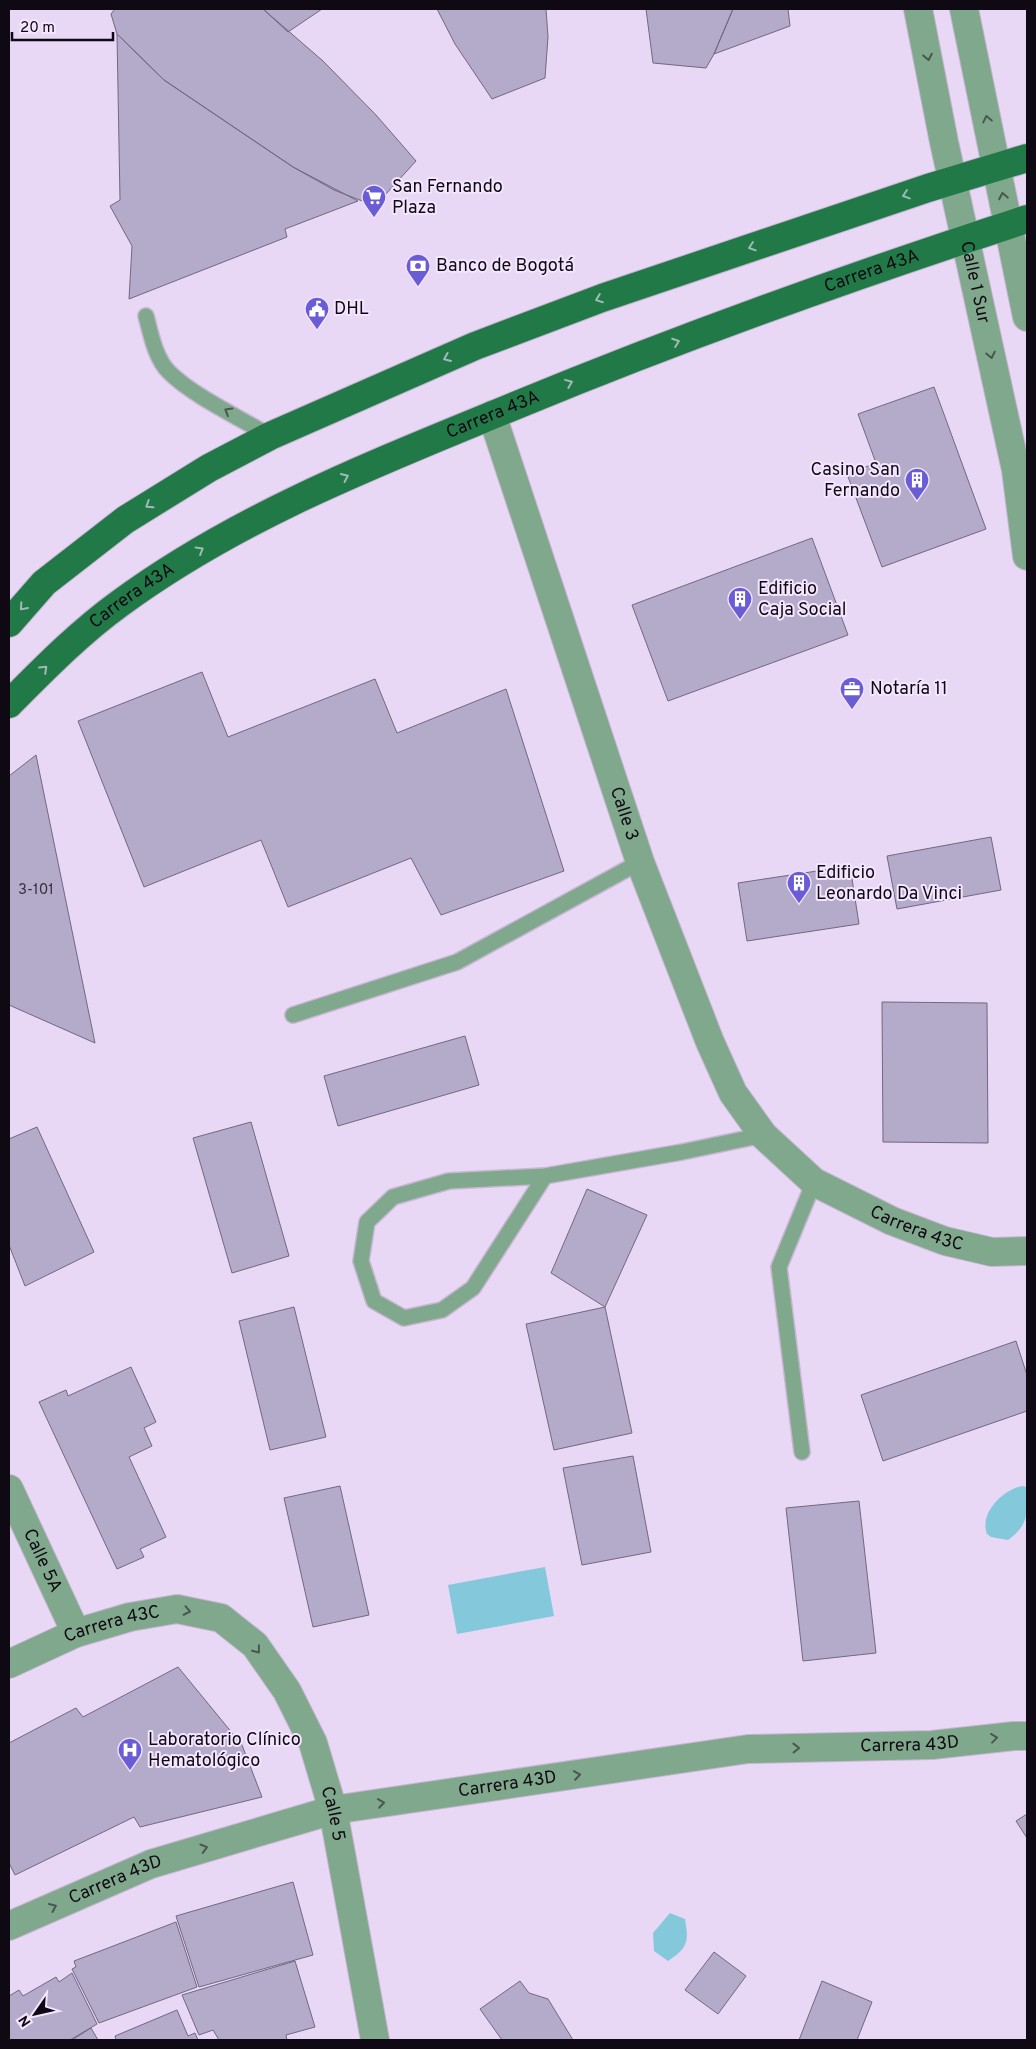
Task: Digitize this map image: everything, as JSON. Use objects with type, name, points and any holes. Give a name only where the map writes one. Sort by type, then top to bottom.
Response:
[{"type":"main road","points":[[9,623],[44,583],[125,520],[209,468],[270,436],[475,346],[602,298],[953,180],[1027,158]]},
{"type":"main road","name":"Carrera 43A","points":[[9,704],[79,637],[118,604],[197,551],[294,500],[413,447],[630,358],[1018,222]]},
{"type":"street","name":"Calle 1 Sur","points":[[918,9],[965,239],[1016,470],[1027,556]]},
{"type":"street","points":[[964,9],[997,167],[1018,222],[1027,317]]},
{"type":"street","name":"Calle 3","points":[[492,415],[640,862],[710,1042],[732,1093],[763,1135],[814,1182]]},
{"type":"street","name":"Carrera 43C","points":[[814,1182],[892,1221],[945,1241],[992,1252],[1027,1250]]},
{"type":"street","name":"Calle 5A","points":[[9,1489],[76,1633]]},
{"type":"street","name":"Carrera 43C","points":[[9,1664],[76,1633],[130,1616],[177,1609],[221,1618]]},
{"type":"street","name":"Calle 5","points":[[221,1618],[254,1645],[287,1691],[313,1743],[333,1810],[375,2040]]},
{"type":"street","name":"Carrera 43D","points":[[9,1926],[151,1864],[333,1810],[748,1749],[932,1746],[1027,1736]]},
{"type":"lane","points":[[146,316],[155,347],[168,371],[194,391],[270,436]]},
{"type":"lane","points":[[293,1015],[457,962],[640,862]]},
{"type":"lane","points":[[545,1176],[473,1288],[442,1310],[404,1318],[374,1301],[362,1261],[367,1222],[393,1197],[449,1181],[545,1176],[682,1152],[763,1135]]},
{"type":"lane","points":[[802,1452],[780,1267],[814,1182]]},
{"type":"water","points":[[1022,1486],[1027,1487],[1027,1511],[1024,1523],[1008,1540],[991,1537],[987,1534],[985,1526],[986,1518],[994,1504],[1007,1492]]},
{"type":"water","points":[[545,1567],[554,1616],[457,1634],[448,1585]]},
{"type":"water","points":[[670,1913],[685,1919],[687,1939],[680,1952],[668,1961],[654,1951],[653,1933]]},
{"type":"building","points":[[115,9],[263,9],[323,61],[376,115],[416,161],[375,206],[334,190],[293,167],[164,80],[117,34],[111,14]]},
{"type":"building","points":[[263,9],[322,9],[288,32]]},
{"type":"building","points":[[437,9],[546,9],[548,37],[545,78],[492,99],[455,44]]},
{"type":"building","points":[[646,9],[733,9],[706,68],[653,63]]},
{"type":"building","points":[[733,9],[788,9],[790,26],[714,54]]},
{"type":"building","points":[[117,34],[164,80],[293,167],[358,201],[285,229],[287,237],[129,299],[132,246],[110,206],[120,200]]},
{"type":"building","name":"Casino San Fernando","points":[[934,387],[986,529],[882,567],[847,474],[876,463],[858,414]]},
{"type":"building","name":"Edificio Caja Social","points":[[812,538],[848,635],[668,701],[632,605]]},
{"type":"building","points":[[202,672],[228,737],[375,679],[397,733],[506,689],[564,871],[441,915],[411,858],[288,907],[261,840],[144,887],[78,721]]},
{"type":"building","points":[[36,755],[95,1043],[9,1005],[9,776]]},
{"type":"building","points":[[991,837],[1001,890],[897,909],[887,856]]},
{"type":"building","name":"Edificio Leonardo Da Vinci","points":[[850,866],[859,924],[747,941],[738,883]]},
{"type":"building","points":[[882,1002],[987,1003],[988,1143],[883,1142]]},
{"type":"building","points":[[465,1036],[479,1085],[338,1126],[324,1076]]},
{"type":"building","points":[[251,1122],[289,1256],[232,1273],[193,1138]]},
{"type":"building","points":[[37,1127],[94,1252],[25,1286],[9,1245],[9,1139]]},
{"type":"building","points":[[587,1189],[647,1215],[605,1307],[551,1273]]},
{"type":"building","points":[[294,1307],[326,1437],[270,1450],[239,1321]]},
{"type":"building","points":[[605,1307],[632,1433],[554,1450],[526,1324]]},
{"type":"building","points":[[1016,1341],[1027,1375],[1027,1411],[883,1461],[861,1395]]},
{"type":"building","points":[[131,1367],[156,1422],[144,1428],[152,1446],[129,1457],[166,1537],[140,1549],[144,1557],[117,1569],[39,1402],[66,1390],[68,1396]]},
{"type":"building","points":[[633,1456],[651,1552],[582,1565],[563,1468]]},
{"type":"building","points":[[340,1486],[369,1615],[313,1627],[284,1498]]},
{"type":"building","points":[[859,1501],[876,1653],[803,1661],[786,1508]]},
{"type":"building","name":"Laboratorio Clínico Hematológico","points":[[178,1667],[242,1745],[262,1797],[140,1827],[134,1817],[15,1875],[9,1863],[9,1743],[76,1708],[83,1717]]},
{"type":"building","points":[[1027,1814],[1027,1838],[1016,1821]]},
{"type":"building","points":[[293,1882],[313,1955],[199,1987],[176,1916]]},
{"type":"building","points":[[176,1922],[197,1987],[99,2023],[72,1969],[76,1967],[74,1961]]},
{"type":"building","points":[[714,1952],[746,1976],[718,2014],[685,1990]]},
{"type":"building","points":[[295,1961],[315,2027],[286,2035],[287,2040],[219,2040],[213,2030],[199,2035],[182,1995]]},
{"type":"building","points":[[72,1973],[97,2024],[70,2040],[9,2040],[9,1996],[19,1990],[23,1996],[56,1977],[59,1982]]},
{"type":"building","points":[[520,1981],[529,1993],[548,1999],[573,2040],[502,2040],[480,2009]]},
{"type":"building","points":[[822,1981],[872,2002],[857,2040],[799,2040]]},
{"type":"building","points":[[177,2010],[188,2036],[195,2033],[198,2040],[116,2040],[115,2036]]},
{"type":"building","points":[[91,2028],[98,2040],[72,2040]]},
{"type":"place","name":"San Fernando Plaza","points":[[374,218]]},
{"type":"place","name":"Banco de Bogotá","points":[[418,287]]},
{"type":"place","name":"DHL","points":[[317,330]]},
{"type":"place","name":"Casino San Fernando","points":[[917,501]]},
{"type":"place","name":"Edificio Caja Social","points":[[740,620]]},
{"type":"place","name":"Notaría 11","points":[[852,710]]},
{"type":"place","name":"Edificio Leonardo Da Vinci","points":[[799,904]]},
{"type":"place","name":"Laboratorio Clínico Hematológico","points":[[130,1771]]}]
